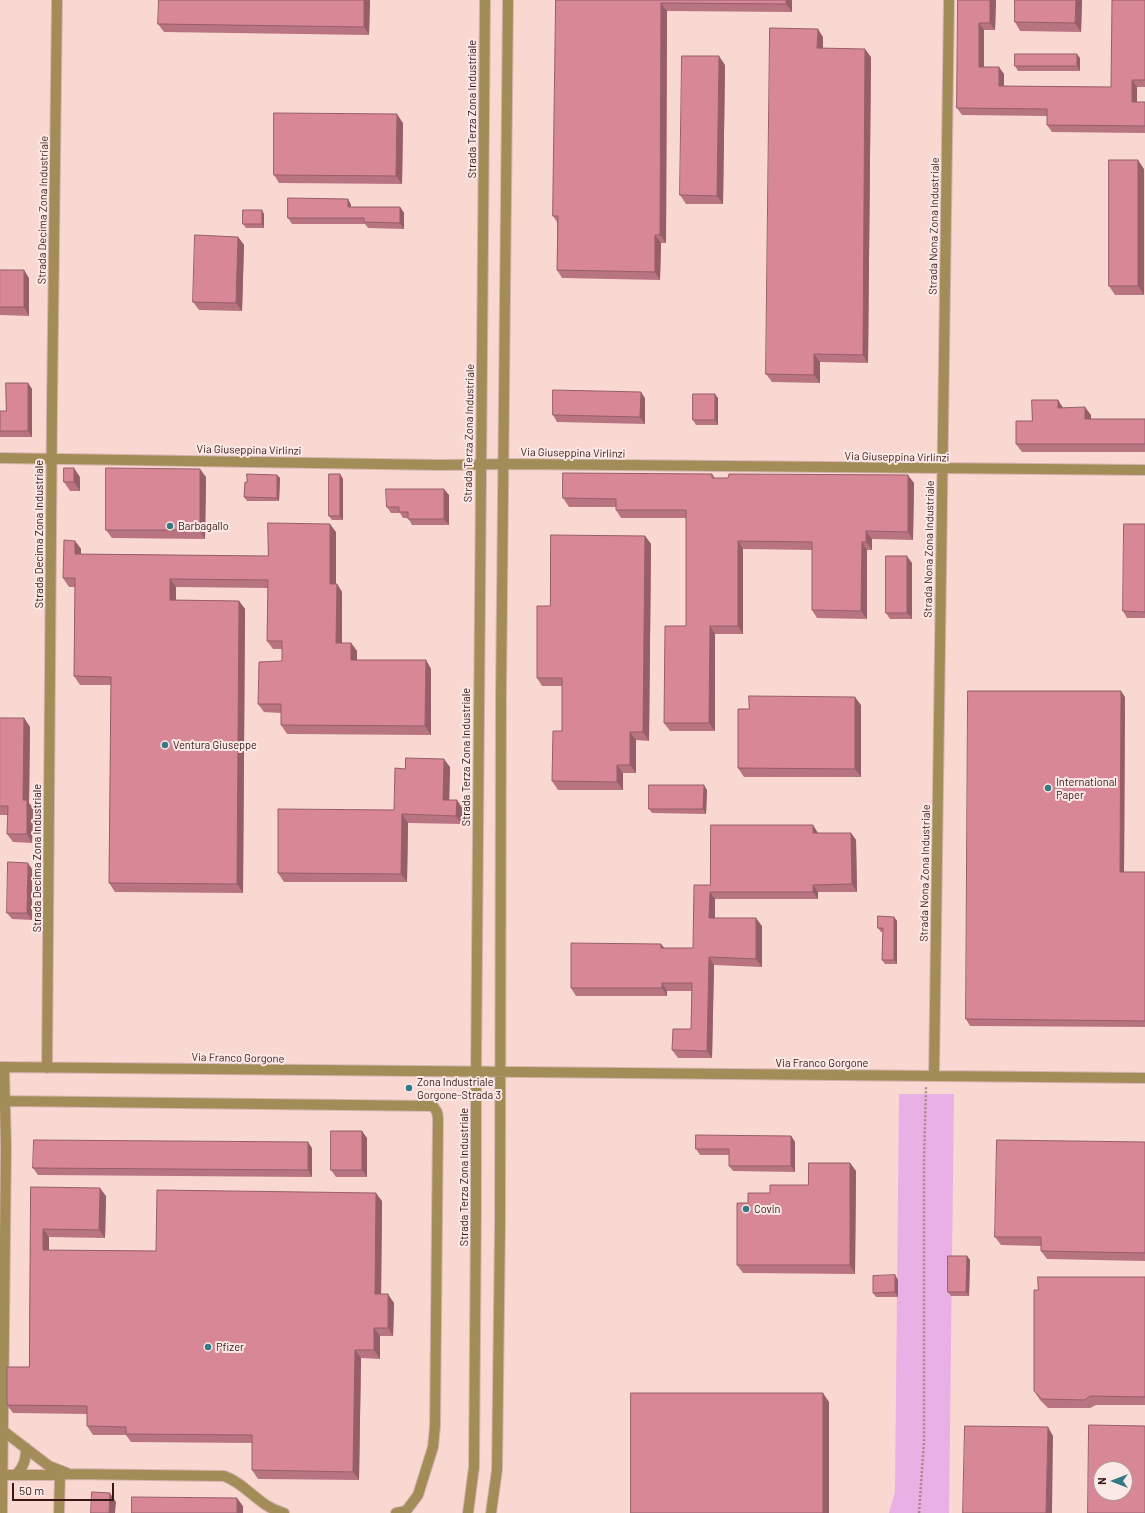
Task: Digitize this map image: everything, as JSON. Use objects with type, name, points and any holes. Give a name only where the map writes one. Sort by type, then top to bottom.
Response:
[{"type":"street","name":"Strada Decima Zona Industriale","points":[[47,1068],[57,0]]},
{"type":"street","name":"Strada Terza Zona Industriale","points":[[468,1513],[474,1467],[485,0]]},
{"type":"street","points":[[491,1513],[497,1470],[500,1233],[499,1073],[508,0]]},
{"type":"street","name":"Strada Nona Zona Industriale","points":[[930,1075],[942,469],[949,0]]},
{"type":"street","name":"Via Giuseppina Virlinzi","points":[[0,458],[1145,470]]},
{"type":"street","points":[[2,1067],[5,1101],[2,1296],[2,1513]]},
{"type":"street","name":"Via Franco Gorgone","points":[[2,1067],[476,1073],[930,1075],[1145,1078]]},
{"type":"street","points":[[5,1101],[433,1106],[437,1112],[438,1119],[435,1426],[433,1447],[418,1495],[406,1511],[396,1513]]},
{"type":"street","points":[[2,1430],[49,1466],[64,1475]]},
{"type":"street","points":[[16,1475],[22,1469],[25,1461],[26,1448]]},
{"type":"street","points":[[2,1475],[224,1476],[232,1479],[266,1506],[275,1511],[284,1513]]},
{"type":"street","points":[[59,1513],[64,1475]]},
{"type":"path","points":[[919,1513],[924,1441],[924,1161],[930,1075]]},
{"type":"shaded area","points":[[899,1094],[954,1094],[949,1513],[889,1513],[895,1492]]},
{"type":"building","points":[[159,0],[364,0],[364,27],[158,24]]},
{"type":"building","points":[[556,0],[786,0],[786,4],[661,3],[660,235],[655,235],[655,272],[557,270],[558,216],[553,216]]},
{"type":"building","points":[[958,0],[990,0],[990,23],[979,23],[979,67],[999,67],[999,86],[1111,87],[1112,0],[1145,0],[1145,80],[1132,80],[1132,102],[1145,102],[1145,126],[1047,125],[1047,109],[957,108]]},
{"type":"building","points":[[1015,0],[1076,0],[1075,23],[1015,22]]},
{"type":"building","points":[[770,28],[818,29],[817,48],[865,49],[863,355],[814,354],[814,375],[766,374]]},
{"type":"building","points":[[1015,54],[1077,54],[1077,66],[1015,66]]},
{"type":"building","points":[[682,56],[719,56],[717,196],[680,195]]},
{"type":"building","points":[[274,113],[397,114],[396,176],[274,175]]},
{"type":"building","points":[[1109,160],[1138,160],[1138,286],[1109,286]]},
{"type":"building","points":[[288,198],[348,199],[348,207],[400,207],[400,223],[364,222],[364,218],[288,218]]},
{"type":"building","points":[[243,210],[262,210],[262,224],[243,224]]},
{"type":"building","points":[[195,235],[238,237],[236,303],[193,302]]},
{"type":"building","points":[[0,270],[24,270],[24,307],[0,307]]},
{"type":"building","points":[[6,383],[28,383],[28,431],[0,431],[0,411],[6,411]]},
{"type":"building","points":[[553,390],[641,392],[640,417],[553,415]]},
{"type":"building","points":[[693,394],[715,394],[715,420],[693,420]]},
{"type":"building","points":[[1032,400],[1058,400],[1058,408],[1085,407],[1085,419],[1145,419],[1145,444],[1016,444],[1016,421],[1032,421]]},
{"type":"building","points":[[64,468],[74,468],[74,482],[64,482]]},
{"type":"building","points":[[106,468],[200,469],[200,530],[106,530]]},
{"type":"building","points":[[563,473],[712,474],[712,478],[728,478],[729,474],[908,475],[908,532],[866,531],[866,542],[862,542],[861,611],[812,610],[812,542],[738,541],[738,626],[710,626],[709,723],[664,723],[665,626],[686,626],[686,510],[616,510],[616,499],[563,498]]},
{"type":"building","points":[[247,474],[277,475],[277,498],[244,497]]},
{"type":"building","points":[[329,474],[340,474],[340,516],[329,516]]},
{"type":"building","points":[[386,489],[444,489],[444,519],[408,519],[408,512],[399,512],[399,507],[387,507]]},
{"type":"building","points":[[268,523],[330,524],[330,584],[337,584],[336,643],[351,643],[351,660],[426,660],[425,726],[281,725],[281,704],[258,704],[259,662],[282,661],[282,641],[267,641],[268,580],[170,579],[170,600],[239,601],[237,884],[109,883],[111,677],[74,676],[75,578],[63,578],[64,540],[75,541],[75,554],[268,556]]},
{"type":"building","points":[[1124,524],[1145,524],[1145,612],[1123,611]]},
{"type":"building","points":[[551,535],[645,536],[643,732],[630,732],[630,765],[617,765],[617,782],[552,781],[553,731],[562,731],[562,678],[537,678],[537,606],[550,606]]},
{"type":"building","points":[[886,556],[907,556],[907,613],[886,613]]},
{"type":"building","name":"International Paper","points":[[968,691],[1121,691],[1120,872],[1145,872],[1145,1021],[966,1019]]},
{"type":"building","points":[[749,696],[855,697],[855,769],[738,768],[738,709],[749,709]]},
{"type":"building","points":[[0,718],[24,718],[23,800],[27,800],[27,834],[7,834],[8,806],[0,806]]},
{"type":"building","points":[[406,758],[444,759],[443,800],[457,800],[456,816],[402,814],[401,874],[278,873],[278,809],[394,810],[395,768],[405,769]]},
{"type":"building","points":[[649,785],[704,785],[703,809],[649,809]]},
{"type":"building","points":[[711,825],[813,825],[813,833],[851,833],[852,884],[813,885],[813,892],[710,892],[709,918],[756,918],[756,959],[709,957],[707,1051],[672,1050],[673,1029],[691,1029],[692,983],[662,983],[662,988],[571,988],[571,943],[661,944],[661,948],[693,948],[694,885],[710,885]]},
{"type":"building","points":[[8,862],[28,863],[27,913],[7,913]]},
{"type":"building","points":[[878,916],[894,917],[894,960],[882,960],[883,928],[878,928]]},
{"type":"building","points":[[331,1131],[362,1131],[362,1170],[331,1170]]},
{"type":"building","points":[[696,1135],[791,1136],[791,1166],[729,1166],[729,1149],[696,1149]]},
{"type":"building","points":[[34,1140],[308,1142],[308,1170],[33,1168]]},
{"type":"building","points":[[997,1140],[1145,1142],[1145,1253],[1041,1251],[1041,1237],[995,1237]]},
{"type":"building","points":[[809,1163],[850,1163],[850,1265],[737,1265],[737,1203],[748,1203],[748,1193],[770,1193],[770,1185],[808,1185]]},
{"type":"building","name":"Pfizer","points":[[31,1187],[100,1188],[99,1230],[43,1229],[43,1250],[156,1251],[157,1190],[376,1193],[375,1294],[388,1294],[388,1328],[374,1328],[374,1350],[355,1350],[353,1472],[252,1470],[252,1435],[126,1434],[126,1427],[87,1426],[87,1406],[7,1405],[7,1367],[29,1367]]},
{"type":"building","points":[[948,1256],[967,1256],[966,1292],[948,1292]]},
{"type":"building","points":[[895,1275],[895,1292],[873,1293],[873,1276]]},
{"type":"building","points":[[1038,1277],[1145,1277],[1145,1397],[1090,1396],[1085,1400],[1042,1399],[1034,1391],[1034,1290],[1038,1290]]},
{"type":"building","points":[[631,1393],[823,1393],[823,1513],[631,1513]]},
{"type":"building","points":[[1089,1425],[1145,1426],[1145,1513],[1088,1513]]},
{"type":"building","points":[[965,1426],[1048,1427],[1046,1513],[963,1513]]},
{"type":"building","points":[[92,1492],[110,1493],[109,1513],[91,1513]]},
{"type":"building","points":[[132,1497],[237,1498],[237,1513],[132,1513]]},
{"type":"place","name":"Barbagallo","points":[[170,526]]},
{"type":"place","name":"Ventura Giuseppe","points":[[165,745]]},
{"type":"place","name":"International Paper","points":[[1048,788]]},
{"type":"place","name":"Zona Industriale Gorgone-Strada 3","points":[[409,1088]]},
{"type":"place","name":"Covin","points":[[746,1209]]},
{"type":"place","name":"Pfizer","points":[[208,1347]]}]
